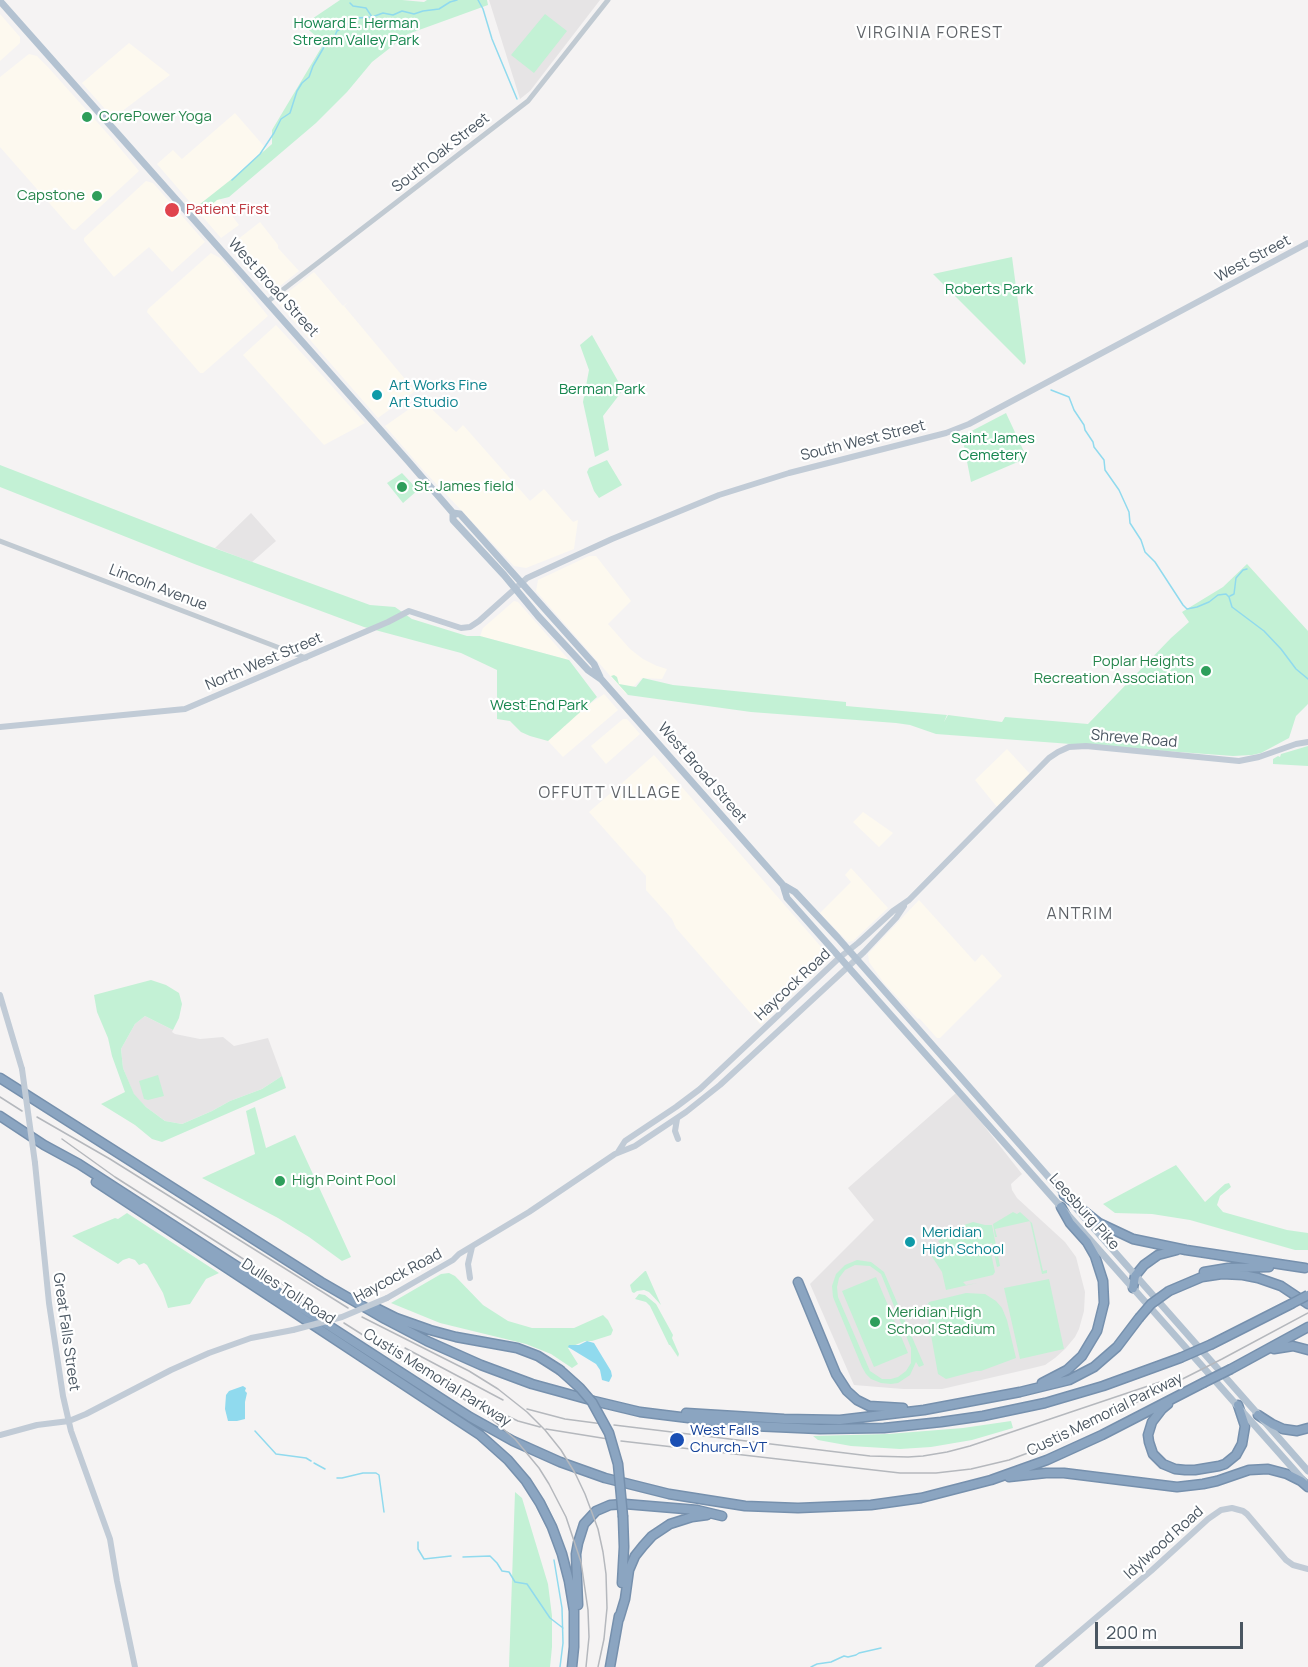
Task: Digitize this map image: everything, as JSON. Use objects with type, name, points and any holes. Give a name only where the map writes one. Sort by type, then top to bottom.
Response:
[{"type":"highway","name":"Custis Memorial Parkway","points":[[0,1078],[372,1312],[441,1348],[514,1377],[640,1412],[753,1426],[820,1429],[884,1428],[951,1421],[1045,1403],[1180,1359],[1308,1295]]},
{"type":"highway","name":"Custis Memorial Parkway","points":[[0,1116],[89,1171],[452,1407],[513,1441],[572,1466],[643,1488],[716,1503],[798,1508],[846,1507],[897,1502],[944,1493],[991,1480],[1069,1450],[1265,1352],[1308,1327]]},
{"type":"highway","name":"Dulles Toll Road","points":[[44,1145],[75,1168],[480,1435],[502,1454],[535,1496],[549,1519],[559,1545],[571,1590],[574,1623],[572,1663]]},
{"type":"highway","points":[[1064,1195],[1099,1223],[1122,1235],[1145,1242],[1307,1268]]},
{"type":"highway","points":[[1006,1394],[1041,1383],[1071,1367],[1089,1347],[1101,1319],[1104,1292],[1099,1266],[1090,1247],[1061,1207]]},
{"type":"highway","points":[[1133,1288],[1135,1276],[1144,1265],[1158,1255],[1172,1250],[1186,1250]]},
{"type":"highway","name":"Dulles Toll Road","points":[[292,1263],[325,1278],[377,1309],[405,1321],[447,1334],[512,1346],[538,1356],[560,1370],[592,1402],[609,1433],[618,1464],[623,1517],[624,1547],[619,1619],[610,1667]]},
{"type":"highway","points":[[594,1401],[672,1412],[811,1420],[867,1418],[939,1407],[1064,1381],[1088,1372],[1112,1353],[1151,1304],[1201,1273],[1215,1269],[1249,1267],[1307,1268]]},
{"type":"highway","points":[[1173,1289],[1207,1276],[1243,1275],[1281,1286],[1308,1304]]},
{"type":"highway","points":[[798,1282],[836,1374],[851,1395],[861,1403],[873,1407],[939,1407]]},
{"type":"highway","points":[[1265,1352],[1289,1346],[1308,1350]]},
{"type":"highway","points":[[1179,1395],[1156,1416],[1148,1435],[1150,1448],[1157,1459],[1175,1469],[1195,1470],[1219,1466],[1236,1455],[1242,1444],[1245,1426],[1238,1405]]},
{"type":"highway","points":[[1258,1415],[1283,1429],[1298,1431],[1308,1428]]},
{"type":"highway","points":[[991,1480],[1032,1474],[1064,1473],[1177,1487],[1217,1481],[1250,1470],[1268,1469],[1287,1474],[1308,1486]]},
{"type":"highway","points":[[572,1663],[578,1625],[577,1548],[582,1528],[589,1517],[605,1507],[620,1504],[698,1510],[722,1516],[698,1515],[677,1521],[663,1528],[648,1540],[631,1564],[619,1619]]},
{"type":"main road","name":"West Broad Street","points":[[0,1],[453,513],[453,520],[518,585],[588,670],[601,679],[783,885],[795,892],[849,950]]},
{"type":"main road","name":"West Street","points":[[1208,297],[1308,243]]},
{"type":"main road","name":"South West Street","points":[[518,585],[527,578],[605,542],[726,492],[956,429],[1208,297]]},
{"type":"main road","name":"North West Street","points":[[0,727],[182,710],[394,620],[409,611],[461,628],[470,627],[518,585]]},
{"type":"main road","name":"Shreve Road","points":[[847,966],[1049,758],[1064,750],[1075,746],[1086,746],[1239,760],[1259,757],[1308,742]]},
{"type":"main road","name":"West Broad Street","points":[[783,885],[787,898],[839,958]]},
{"type":"main road","name":"Shreve Road","points":[[849,950],[892,911],[909,900]]},
{"type":"main road","name":"Haycock Road","points":[[618,1152],[625,1141],[700,1089],[849,950]]},
{"type":"main road","name":"Leesburg Pike","points":[[849,950],[1308,1471]]},
{"type":"main road","name":"Leesburg Pike","points":[[839,958],[1308,1486]]},
{"type":"main road","name":"Haycock Road","points":[[0,1435],[37,1425],[69,1421],[209,1353],[251,1338],[342,1317],[387,1298],[432,1273],[529,1212],[618,1152],[635,1146],[678,1118],[720,1085],[847,966]]},
{"type":"main road","name":"Great Falls Street","points":[[0,994],[22,1069],[35,1163],[51,1320],[63,1396],[69,1421],[110,1539],[135,1667]]},
{"type":"main road","points":[[678,1118],[675,1131],[678,1138]]},
{"type":"main road","points":[[470,1278],[468,1264],[472,1247]]},
{"type":"main road","name":"Idylwood Road","points":[[1038,1667],[1221,1510],[1232,1508],[1243,1511],[1286,1560],[1293,1565],[1308,1569]]},
{"type":"street","name":"South Oak Street","points":[[267,302],[520,107],[535,93],[608,0]]},
{"type":"street","name":"Lincoln Avenue","points":[[0,541],[306,658]]},
{"type":"shaded area","points":[[489,0],[600,0],[530,91],[520,99]]},
{"type":"shaded area","points":[[0,14],[20,37],[20,43],[0,61]]},
{"type":"shaded area","points":[[129,43],[170,75],[113,118],[82,83]]},
{"type":"shaded area","points":[[29,54],[37,56],[47,66],[139,171],[75,230],[0,147],[0,77]]},
{"type":"shaded area","points":[[235,113],[269,152],[217,196],[239,225],[221,238],[157,164],[173,150],[182,159]]},
{"type":"shaded area","points":[[146,181],[153,183],[205,242],[172,272],[149,247],[114,277],[84,241],[84,238]]},
{"type":"shaded area","points":[[260,222],[278,248],[299,271],[270,294],[228,247]]},
{"type":"shaded area","points":[[211,253],[220,258],[230,269],[268,316],[203,373],[200,373],[147,312]]},
{"type":"shaded area","points":[[314,272],[343,306],[348,302],[344,306],[415,391],[378,418],[278,303],[279,299]]},
{"type":"shaded area","points":[[276,325],[365,423],[324,445],[243,355]]},
{"type":"shaded area","points":[[422,400],[456,432],[463,425],[530,501],[544,489],[573,522],[578,520],[574,549],[526,568],[514,566],[385,426]]},
{"type":"shaded area","points":[[251,513],[276,541],[252,562],[215,548]]},
{"type":"shaded area","points":[[589,556],[596,556],[631,601],[608,624],[630,649],[643,659],[667,669],[662,679],[642,678],[626,694],[536,591],[538,580]]},
{"type":"shaded area","points":[[514,601],[518,602],[569,660],[480,636],[483,628]]},
{"type":"shaded area","points":[[604,694],[618,710],[563,757],[548,741],[583,709]]},
{"type":"shaded area","points":[[623,719],[627,719],[640,734],[606,764],[591,746]]},
{"type":"shaded area","points":[[1007,749],[1030,774],[997,807],[975,780]]},
{"type":"shaded area","points":[[654,755],[829,956],[828,960],[761,1025],[676,928],[672,919],[646,890],[646,876],[589,812]]},
{"type":"shaded area","points":[[863,812],[893,833],[879,847],[853,822]]},
{"type":"shaded area","points":[[851,868],[888,908],[853,941],[848,942],[820,913],[851,882],[845,875]]},
{"type":"shaded area","points":[[919,900],[975,962],[982,954],[1002,976],[940,1038],[937,1038],[884,983],[869,962],[868,954]]},
{"type":"shaded area","points":[[145,1016],[173,1030],[175,1034],[200,1039],[223,1037],[234,1046],[268,1038],[282,1076],[262,1089],[230,1101],[182,1124],[165,1121],[134,1095],[123,1068],[121,1049],[135,1024]]},
{"type":"shaded area","points":[[956,1093],[1022,1174],[1011,1184],[1017,1198],[1065,1242],[1076,1257],[1085,1292],[1084,1311],[1079,1329],[1075,1337],[1055,1358],[1045,1365],[1033,1368],[942,1389],[854,1385],[810,1284],[874,1220],[848,1188]]},
{"type":"green space","name":"Howard E. Herman Stream Valley Park","points":[[340,0],[424,2],[427,0],[487,0],[488,5],[408,34],[372,62],[347,92],[316,123],[229,197],[217,200],[201,214],[200,209],[195,208],[272,144],[272,130],[324,43],[303,25]]},
{"type":"green space","points":[[545,14],[567,31],[534,73],[511,55]]},
{"type":"green space","name":"Roberts Park","points":[[1012,257],[1026,362],[1024,365],[933,274]]},
{"type":"green space","name":"Berman Park","points":[[592,335],[623,390],[603,416],[609,450],[595,457],[583,402],[589,370],[580,345]]},
{"type":"green space","name":"Saint James Cemetery","points":[[1006,413],[1027,458],[971,482],[962,436]]},
{"type":"green space","points":[[607,460],[622,485],[599,498],[587,472],[589,468]]},
{"type":"green space","name":"West End Park","points":[[0,465],[206,545],[370,605],[395,607],[412,619],[467,636],[480,636],[569,660],[597,697],[548,741],[530,736],[521,732],[510,721],[497,719],[497,670],[461,653],[364,627],[197,565],[0,487]]},
{"type":"green space","name":"St. James field","points":[[402,473],[418,490],[403,503],[387,483]]},
{"type":"green space","name":"Poplar Heights Recreation Association","points":[[1247,564],[1308,631],[1308,704],[1296,716],[1289,738],[1261,753],[1252,755],[1233,756],[936,734],[896,723],[751,712],[628,695],[611,676],[617,677],[619,684],[636,687],[643,678],[673,685],[846,702],[846,706],[947,715],[944,722],[948,715],[1002,722],[1005,717],[1088,724],[1189,622],[1182,612],[1223,587]]},
{"type":"green space","points":[[1308,746],[1308,766],[1273,764],[1273,759],[1280,757],[1281,754]]},
{"type":"green space","points":[[151,980],[179,993],[182,1004],[173,1030],[145,1016],[135,1024],[121,1049],[123,1068],[134,1094],[146,1107],[165,1121],[182,1124],[230,1101],[262,1089],[282,1076],[286,1088],[162,1142],[152,1139],[135,1125],[101,1104],[125,1092],[97,1012],[94,995]]},
{"type":"green space","points":[[158,1075],[164,1096],[144,1099],[139,1081]]},
{"type":"green space","points":[[255,1107],[266,1148],[295,1135],[351,1257],[342,1261],[278,1218],[202,1178],[255,1154],[246,1111]]},
{"type":"green space","points":[[1176,1165],[1205,1202],[1229,1183],[1231,1187],[1220,1196],[1217,1205],[1223,1212],[1287,1230],[1308,1233],[1308,1250],[1295,1250],[1190,1220],[1152,1214],[1115,1213],[1103,1204]]},
{"type":"green space","points":[[1013,1212],[1017,1214],[1020,1212],[1030,1221],[995,1229],[997,1237],[995,1237],[993,1224]]},
{"type":"green space","points":[[127,1213],[219,1273],[206,1279],[190,1304],[168,1308],[163,1293],[147,1265],[144,1263],[139,1265],[135,1260],[129,1258],[118,1264],[72,1236],[115,1218],[118,1219]]},
{"type":"green space","points":[[1030,1221],[1043,1271],[1047,1270],[1047,1273],[1042,1274]]},
{"type":"green space","points":[[973,1222],[992,1225],[1000,1266],[997,1267],[992,1243],[989,1244],[995,1272],[993,1275],[963,1282],[966,1285],[977,1283],[946,1290],[942,1272],[929,1252],[941,1245],[938,1241]]},
{"type":"green space","points":[[857,1260],[871,1262],[884,1272],[924,1365],[919,1367],[916,1362],[910,1375],[898,1383],[881,1383],[871,1379],[862,1367],[833,1297],[832,1286],[836,1274],[845,1265]],"holes":[[[855,1265],[870,1266],[881,1274],[911,1348],[911,1363],[906,1371],[891,1379],[882,1379],[870,1371],[838,1297],[839,1278],[845,1270]]]},
{"type":"green space","points":[[645,1271],[661,1305],[649,1292],[644,1290],[632,1292],[630,1285]]},
{"type":"green space","points":[[449,1273],[455,1276],[483,1305],[508,1321],[532,1328],[574,1328],[603,1315],[613,1330],[611,1335],[568,1348],[578,1364],[572,1368],[551,1354],[526,1344],[440,1323],[391,1303],[441,1274]]},
{"type":"green space","points":[[876,1277],[908,1353],[874,1367],[842,1291]]},
{"type":"green space","points":[[1049,1279],[1064,1349],[1020,1359],[1004,1288]]},
{"type":"green space","points":[[966,1293],[985,1294],[1002,1308],[1016,1358],[981,1371],[946,1379],[938,1374],[926,1307],[929,1302]]},
{"type":"green space","points":[[639,1294],[645,1295],[656,1304],[673,1335],[678,1357],[669,1345],[650,1306],[646,1302],[635,1299]]},
{"type":"green space","points":[[1011,1421],[1013,1428],[972,1440],[931,1447],[900,1449],[851,1446],[818,1440],[813,1436],[888,1434],[963,1428]]},
{"type":"green space","points":[[515,1492],[522,1498],[548,1584],[552,1616],[550,1667],[509,1667]]},
{"type":"water","points":[[587,1341],[594,1343],[611,1371],[612,1376],[609,1382],[602,1380],[596,1364],[568,1347]]},
{"type":"water","points":[[243,1386],[247,1393],[245,1419],[228,1421],[225,1409],[226,1395],[229,1391]]},
{"type":"waterway","points":[[232,180],[260,154],[281,119],[290,113],[297,91],[309,77],[324,47],[332,42],[337,31],[357,18],[372,17],[383,13],[393,15],[402,11],[414,14],[439,9],[457,0]]},
{"type":"waterway","points":[[478,0],[517,99]]},
{"type":"waterway","points":[[350,3],[353,6],[366,8],[372,17]]},
{"type":"waterway","points":[[1051,390],[1069,397],[1094,447],[1104,460],[1105,470],[1119,490],[1129,512],[1130,523],[1141,540],[1145,552],[1155,562],[1183,605],[1187,609],[1197,607],[1218,595],[1226,594],[1232,607],[1264,631],[1296,669],[1308,679]]},
{"type":"waterway","points":[[1230,596],[1234,594],[1236,578],[1247,569]]},
{"type":"waterway","points":[[255,1431],[276,1454],[306,1458],[311,1461]]},
{"type":"waterway","points":[[314,1463],[325,1469]]},
{"type":"waterway","points":[[337,1478],[363,1473],[379,1475],[384,1512]]},
{"type":"waterway","points":[[418,1542],[418,1549],[424,1559],[451,1556]]},
{"type":"waterway","points":[[463,1557],[490,1556],[502,1571],[509,1572],[515,1582],[527,1584],[550,1618],[563,1628]]},
{"type":"waterway","points":[[554,1560],[562,1608],[563,1643],[560,1667]]},
{"type":"waterway","points":[[811,1667],[844,1656],[848,1657],[881,1648]]},
{"type":"railway","points":[[0,1097],[22,1111]]},
{"type":"railway","points":[[37,1117],[110,1159],[348,1308]]},
{"type":"railway","points":[[62,1139],[115,1177],[331,1315]]},
{"type":"railway","points":[[621,1441],[900,1473],[936,1473],[971,1469],[1009,1460],[1060,1441],[1308,1313]]},
{"type":"railway","points":[[362,1317],[469,1371],[498,1389],[527,1412],[561,1450],[585,1494],[598,1529],[603,1552],[607,1608],[598,1667]]},
{"type":"railway","points":[[344,1323],[481,1410],[515,1439],[539,1468],[566,1517],[581,1562],[588,1610],[589,1637],[586,1667]]},
{"type":"railway","points":[[405,1348],[503,1400]]},
{"type":"railway","points":[[614,1425],[870,1456],[923,1456],[970,1446],[1160,1382]]},
{"type":"railway","points":[[484,1405],[518,1421],[540,1427]]},
{"type":"railway","points":[[527,1409],[565,1419],[603,1424]]},
{"type":"railway","points":[[546,1429],[608,1439]]},
{"type":"place","name":"CorePower Yoga","points":[[87,117]]},
{"type":"place","name":"Capstone","points":[[97,196]]},
{"type":"place","name":"Patient First","points":[[172,210]]},
{"type":"place","name":"Art Works Fine Art Studio","points":[[377,395]]},
{"type":"place","name":"St. James field","points":[[402,487]]},
{"type":"place","name":"Poplar Heights Recreation Association","points":[[1206,671]]},
{"type":"place","name":"High Point Pool","points":[[280,1181]]},
{"type":"place","name":"Meridian High School","points":[[910,1242]]},
{"type":"place","name":"Meridian High School Stadium","points":[[875,1322]]},
{"type":"place","name":"West Falls Church–VT","points":[[677,1440]]},
{"type":"district","name":"VIRGINIA FOREST","points":[[930,34]]},
{"type":"district","name":"OFFUTT VILLAGE","points":[[610,794]]},
{"type":"district","name":"ANTRIM","points":[[1080,915]]}]
